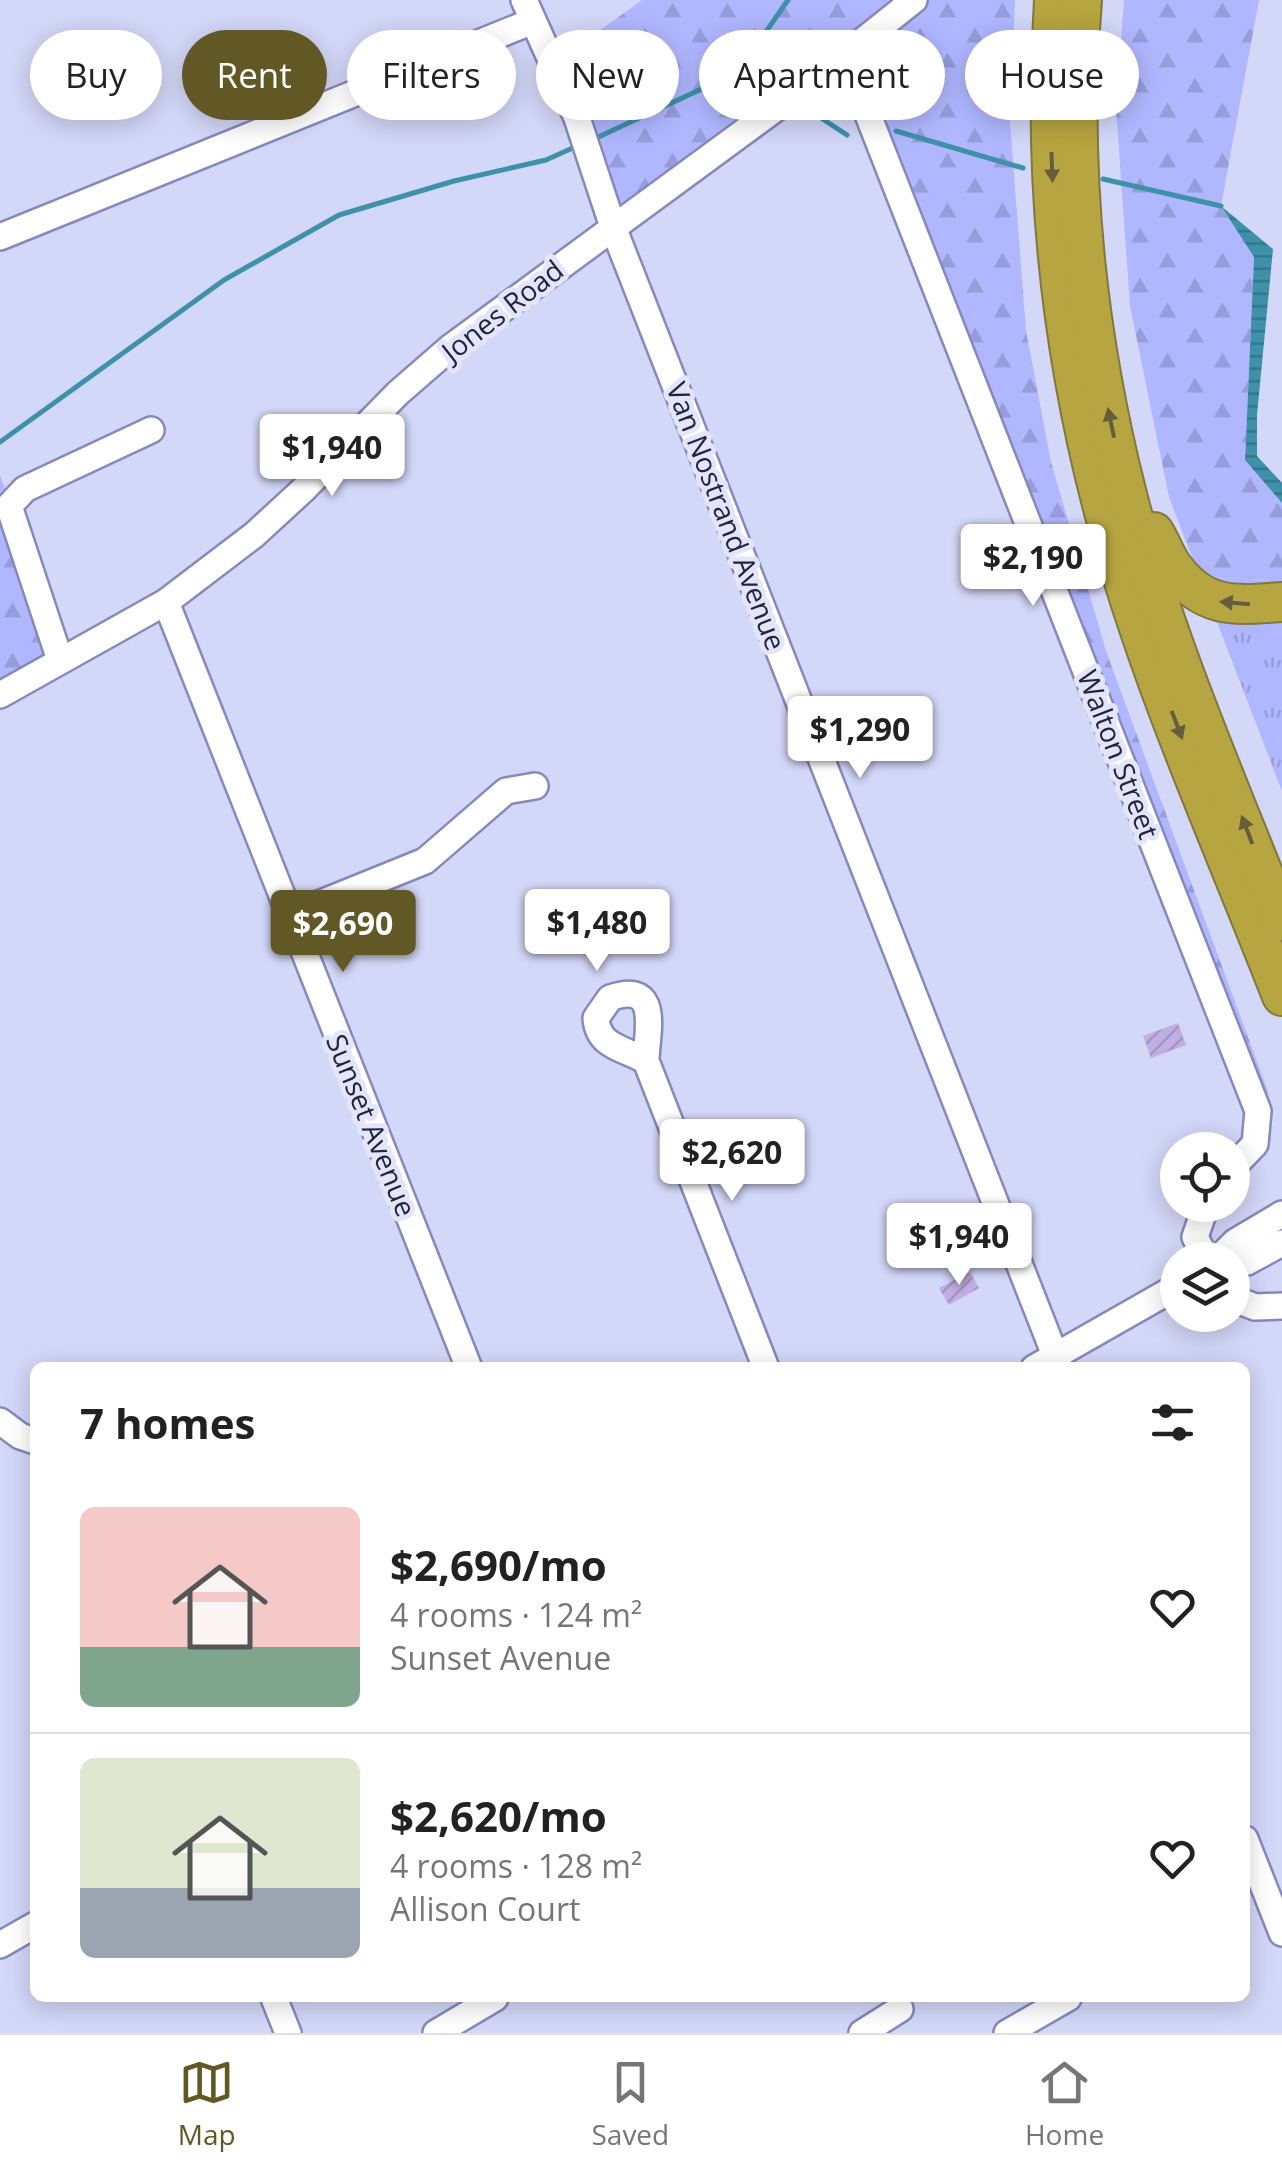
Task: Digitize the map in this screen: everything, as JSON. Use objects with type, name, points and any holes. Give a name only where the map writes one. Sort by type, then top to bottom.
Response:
[{"type":"highway","points":[[1054,0],[1050,109],[1057,256],[1072,368],[1091,463],[1142,634],[1282,996]]},
{"type":"highway","points":[[1082,0],[1078,118],[1084,247],[1096,342],[1127,494],[1173,640],[1282,921]]},
{"type":"highway","points":[[1127,494],[1158,537],[1174,568],[1192,587],[1227,604],[1282,602]]},
{"type":"street","name":"Jones Road","points":[[877,30],[914,0]]},
{"type":"street","name":"Van Nostrand Avenue","points":[[529,10],[586,143],[614,227],[1050,1362]]},
{"type":"street","points":[[0,237],[529,10]]},
{"type":"street","name":"Jones Road","points":[[0,695],[166,602],[254,535],[304,490],[398,393],[451,348],[760,120]]},
{"type":"street","name":"Walton Street","points":[[870,120],[1258,1111],[1255,1144],[1250,1149]]},
{"type":"street","points":[[60,660],[9,506],[26,490],[152,430]]},
{"type":"street","name":"Sunset Avenue","points":[[166,602],[467,1362]]},
{"type":"street","points":[[289,916],[424,861],[506,791],[535,786]]},
{"type":"street","points":[[646,1062],[764,1362]]},
{"type":"street","points":[[1235,1242],[1282,1214]]},
{"type":"street","points":[[1250,1260],[1282,1243]]},
{"type":"street","points":[[1052,1362],[1160,1297]]},
{"type":"street","points":[[1250,1305],[1282,1306]]},
{"type":"street","points":[[1250,1851],[1282,1933]]},
{"type":"street","points":[[0,1945],[30,1929]]},
{"type":"street","points":[[276,2002],[288,2033]]},
{"type":"street","points":[[436,2033],[488,2002]]},
{"type":"street","points":[[1007,2033],[1061,2002]]},
{"type":"street","points":[[862,2033],[901,2013]]},
{"type":"green space","points":[[642,0],[1015,0],[1014,30],[965,30],[965,120],[1010,120],[1026,331],[1051,462],[1106,651],[1270,1097],[1228,1031],[873,120],[945,120],[945,30],[699,30],[699,120],[755,120],[617,230],[577,120],[679,120],[679,30],[600,30]]},
{"type":"green space","points":[[1124,0],[1259,0],[1221,206],[1254,257],[1245,460],[1282,503],[1282,580],[1200,578],[1169,497],[1130,306],[1117,120],[1139,120],[1139,30],[1122,30]]},
{"type":"green space","points":[[0,476],[48,593],[63,654],[0,700]]},
{"type":"green space","points":[[1200,578],[1282,580],[1282,791]]},
{"type":"shaded area","points":[[1221,206],[1273,249],[1257,415],[1257,456],[1282,483],[1282,503],[1245,460],[1254,257]]},
{"type":"building","points":[[1178,1023],[1186,1045],[1151,1058],[1143,1036]]},
{"type":"building","points":[[970,1272],[979,1288],[949,1305],[939,1288]]},
{"type":"waterway","points":[[592,140],[738,72],[788,0]]},
{"type":"waterway","points":[[824,120],[847,135]]},
{"type":"waterway","points":[[896,131],[1023,168]]},
{"type":"waterway","points":[[0,442],[224,280],[339,215],[454,181],[546,160],[577,146]]},
{"type":"waterway","points":[[1103,179],[1221,206]]}]
